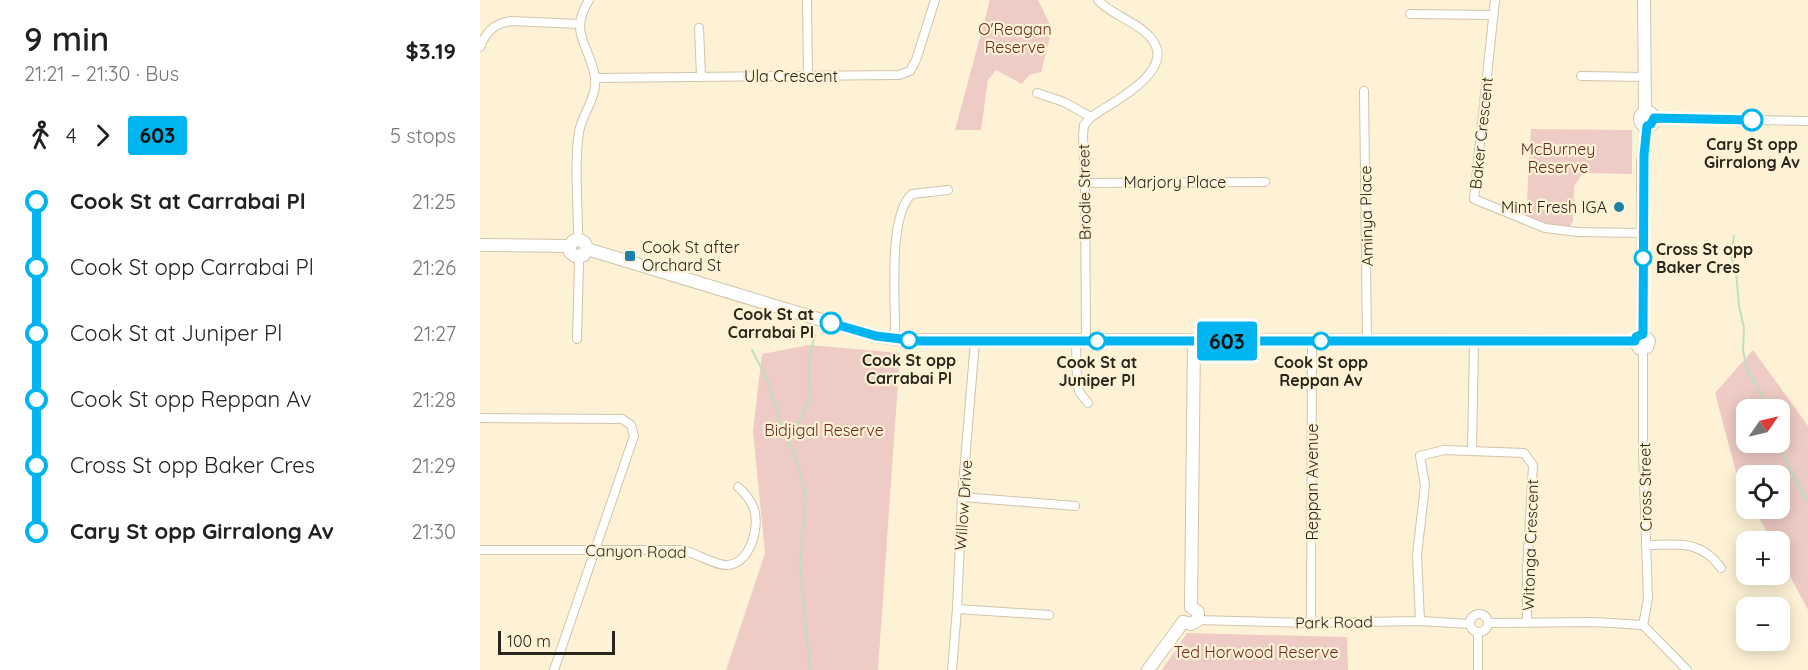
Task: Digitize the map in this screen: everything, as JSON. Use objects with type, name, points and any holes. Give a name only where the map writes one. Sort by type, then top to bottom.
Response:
[{"type":"main road","name":"Cross Street","points":[[1640,341],[1644,155],[1649,119],[1644,77],[1644,0]]},
{"type":"main road","points":[[480,245],[583,241],[584,253],[848,328],[895,339],[1312,342],[1640,341]]},
{"type":"main road","points":[[1191,607],[1194,341]]},
{"type":"main road","points":[[1183,622],[1191,624],[1198,620],[1198,612],[1191,607]]},
{"type":"main road","points":[[1183,622],[1182,610],[1191,607]]},
{"type":"main road","points":[[1148,670],[1183,622]]},
{"type":"street","points":[[573,243],[579,234],[578,135],[591,100],[595,78],[579,24],[589,0]]},
{"type":"street","points":[[807,0],[808,76]]},
{"type":"street","name":"Ula Crescent","points":[[595,78],[899,75],[910,71],[916,60],[935,0]]},
{"type":"street","points":[[1036,93],[1064,102],[1091,117],[1143,81],[1156,68],[1158,51],[1147,33],[1098,0]]},
{"type":"street","name":"Baker Crescent","points":[[1496,0],[1492,15],[1474,199],[1545,228],[1578,232],[1643,233]]},
{"type":"street","points":[[1410,14],[1492,15]]},
{"type":"street","points":[[480,47],[488,30],[500,23],[511,21],[579,24]]},
{"type":"street","points":[[699,28],[701,76]]},
{"type":"street","points":[[1581,76],[1644,77]]},
{"type":"street","name":"Aminya Place","points":[[1364,91],[1367,341]]},
{"type":"street","name":"Brodie Street","points":[[1088,403],[1077,384],[1081,341],[1085,183],[1083,136],[1084,125],[1091,117]]},
{"type":"street","points":[[1649,119],[1808,121]]},
{"type":"street","name":"Marjory Place","points":[[1085,183],[1265,182]]},
{"type":"street","points":[[895,339],[896,234],[902,206],[912,194],[948,190]]},
{"type":"street","points":[[577,339],[578,270],[584,253]]},
{"type":"street","name":"Willow Drive","points":[[952,670],[962,497],[975,341]]},
{"type":"street","name":"Cross Street","points":[[1640,341],[1648,599],[1643,625]]},
{"type":"street","name":"Reppan Avenue","points":[[1311,623],[1312,342]]},
{"type":"street","points":[[1472,450],[1474,342]]},
{"type":"street","points":[[480,418],[622,419],[631,425],[634,436],[554,670]]},
{"type":"street","name":"Witonga Crescent","points":[[1420,621],[1417,555],[1425,485],[1420,456],[1444,450],[1472,450],[1524,453],[1533,465],[1527,571],[1527,623]]},
{"type":"street","name":"Canyon Road","points":[[480,550],[683,550],[725,566],[736,562],[748,551],[754,537],[756,523],[753,508],[738,487]]},
{"type":"street","points":[[962,497],[1075,506]]},
{"type":"street","points":[[1646,545],[1689,545],[1711,555],[1721,568]]},
{"type":"street","points":[[957,609],[1049,615]]},
{"type":"street","points":[[1479,614],[1487,617],[1489,623],[1487,629],[1478,633],[1471,629],[1470,624],[1473,616],[1479,614]]},
{"type":"street","name":"Park Road","points":[[1198,620],[1311,623],[1420,621],[1470,624]]},
{"type":"street","points":[[1489,623],[1594,622],[1643,625],[1686,670]]},
{"type":"street","points":[[1478,633],[1478,670]]},
{"type":"green space","name":"O'Reagan Reserve","points":[[990,0],[1038,0],[1052,29],[1041,72],[1029,75],[1022,84],[996,70],[988,80],[981,130],[955,130]]},
{"type":"green space","name":"McBurney Reserve","points":[[1531,129],[1632,130],[1632,174],[1583,173],[1574,186],[1573,221],[1570,226],[1545,224],[1526,217]]},
{"type":"green space","name":"Bidjigal Reserve","points":[[809,345],[900,353],[878,670],[726,670],[765,553],[753,431],[762,354]]},
{"type":"green space","points":[[1753,350],[1788,399],[1736,399],[1736,453],[1790,453],[1790,401],[1808,426],[1808,610],[1790,576],[1790,531],[1766,531],[1760,519],[1790,519],[1790,465],[1736,465],[1736,472],[1715,393]]},
{"type":"green space","name":"Ted Horwood Reserve","points":[[1187,633],[1347,637],[1348,670],[1162,670]]},
{"type":"waterway","points":[[1734,236],[1731,257],[1736,271],[1739,306],[1744,328],[1743,350],[1747,370],[1763,399]]},
{"type":"waterway","points":[[789,442],[808,402],[809,358],[815,335]]},
{"type":"waterway","points":[[752,350],[767,379],[783,431],[798,465],[806,496],[800,564],[810,670]]},
{"type":"waterway","points":[[1782,453],[1808,503]]},
{"type":"bus line","name":"603","points":[[831,323],[876,336],[918,341],[1635,341],[1638,335],[1643,334],[1644,155],[1647,126],[1654,118],[1752,120]]},
{"type":"place","name":"Cary St opp Girralong Av","points":[[1752,120]]},
{"type":"place","name":"Mint Fresh IGA","points":[[1619,207]]},
{"type":"place","name":"Cook St after Orchard St","points":[[630,256]]},
{"type":"place","name":"Cross St opp Baker Cres","points":[[1643,258]]},
{"type":"place","name":"Cook St at Carrabai Pl","points":[[831,323]]},
{"type":"place","name":"Cook St opp Carrabai Pl","points":[[909,340]]},
{"type":"place","name":"Cook St at Juniper Pl","points":[[1097,341]]},
{"type":"place","name":"Cook St opp Reppan Av","points":[[1321,341]]}]
